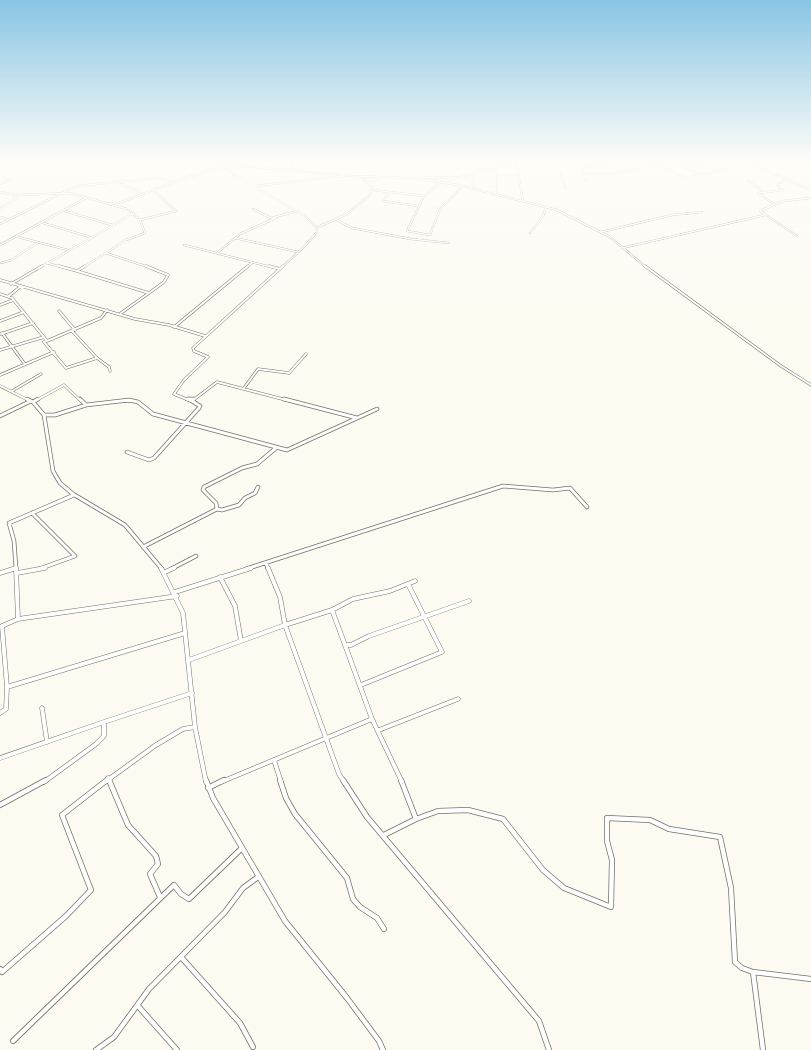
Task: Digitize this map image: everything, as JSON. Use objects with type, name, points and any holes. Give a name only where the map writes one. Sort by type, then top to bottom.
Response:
[{"type":"street","points":[[0,224],[26,211]]},
{"type":"street","points":[[0,245],[63,211],[112,225]]},
{"type":"street","points":[[77,272],[126,240],[145,232],[140,220],[130,211]]},
{"type":"street","points":[[140,220],[177,211]]},
{"type":"street","points":[[257,211],[276,218]]},
{"type":"street","points":[[217,253],[235,238],[276,218],[298,211],[317,228]]},
{"type":"street","points":[[127,452],[152,459],[200,406],[176,396],[174,392],[208,357],[193,350],[205,336],[298,252],[315,234],[317,228],[337,220],[350,211]]},
{"type":"street","points":[[416,211],[407,231],[431,235],[439,211]]},
{"type":"street","points":[[530,233],[545,211]]},
{"type":"street","points":[[555,211],[610,237],[660,279],[702,306],[781,366],[811,385]]},
{"type":"street","points":[[760,211],[797,236]]},
{"type":"street","points":[[600,232],[672,215],[702,212]]},
{"type":"street","points":[[11,284],[134,213]]},
{"type":"street","points":[[622,248],[765,215]]},
{"type":"street","points":[[0,217],[9,220]]},
{"type":"street","points":[[337,220],[352,228],[411,239],[449,243]]},
{"type":"street","points":[[41,223],[90,237]]},
{"type":"street","points":[[16,236],[68,250]]},
{"type":"street","points":[[235,238],[298,252]]},
{"type":"street","points":[[1,263],[11,260],[39,242]]},
{"type":"street","points":[[184,245],[279,269]]},
{"type":"street","points":[[106,253],[168,275],[164,282],[121,314]]},
{"type":"street","points":[[174,327],[253,262]]},
{"type":"street","points":[[47,263],[149,293]]},
{"type":"street","points":[[0,280],[144,322],[174,327],[205,336]]},
{"type":"street","points":[[9,297],[21,286]]},
{"type":"street","points":[[0,294],[13,300],[47,340]]},
{"type":"street","points":[[0,305],[13,300]]},
{"type":"street","points":[[47,340],[101,318],[107,310]]},
{"type":"street","points":[[59,311],[97,358],[109,367],[110,371]]},
{"type":"street","points":[[0,321],[24,312]]},
{"type":"street","points":[[24,363],[1,334],[33,323]]},
{"type":"street","points":[[0,350],[44,337]]},
{"type":"street","points":[[47,340],[44,342],[68,368],[97,358]]},
{"type":"street","points":[[0,375],[54,352]]},
{"type":"street","points":[[244,388],[258,369],[289,373],[306,354]]},
{"type":"street","points":[[12,392],[41,374]]},
{"type":"street","points":[[192,401],[214,382],[357,418]]},
{"type":"street","points":[[0,416],[64,385],[87,405]]},
{"type":"street","points":[[0,386],[32,402],[44,416],[53,471],[60,483],[75,495],[119,520],[165,572],[183,614],[195,727],[208,788],[241,849],[285,921],[348,998],[383,1050]]},
{"type":"street","points":[[44,416],[56,415],[87,405],[129,400],[138,402],[153,414],[287,450],[377,409]]},
{"type":"street","points":[[218,509],[216,503],[203,490],[204,488],[242,468],[257,464],[276,448]]},
{"type":"street","points":[[0,713],[6,709],[7,687],[1,627],[18,619],[176,594],[220,577],[446,502],[503,486],[553,490],[570,488],[587,507]]},
{"type":"street","points":[[143,547],[218,509],[239,505],[245,498],[255,493],[258,487]]},
{"type":"street","points":[[18,619],[14,541],[9,523],[75,495]]},
{"type":"street","points":[[17,573],[44,568],[75,556],[57,535],[32,513]]},
{"type":"street","points":[[165,572],[196,556]]},
{"type":"street","points":[[266,563],[280,597],[285,625],[339,774],[367,817],[384,835],[399,858],[538,1021],[549,1050]]},
{"type":"street","points":[[0,573],[16,568]]},
{"type":"street","points":[[220,577],[236,606],[241,641]]},
{"type":"street","points":[[189,660],[332,610],[353,599],[390,591],[415,581]]},
{"type":"street","points":[[361,685],[442,652],[408,584]]},
{"type":"street","points":[[345,645],[351,645],[469,601]]},
{"type":"street","points":[[332,610],[372,719],[379,729],[416,819]]},
{"type":"street","points":[[7,687],[185,633]]},
{"type":"street","points":[[0,758],[192,693]]},
{"type":"street","points":[[379,729],[458,699]]},
{"type":"street","points":[[42,708],[47,742]]},
{"type":"street","points":[[208,788],[372,719]]},
{"type":"street","points":[[0,805],[45,781],[96,744],[104,736],[104,722]]},
{"type":"street","points":[[0,969],[2,972],[66,916],[91,890],[62,815],[76,801],[164,740],[183,729],[195,727]]},
{"type":"street","points":[[274,760],[286,798],[295,814],[347,878],[353,899],[360,907],[377,918],[384,929]]},
{"type":"street","points":[[108,778],[119,799],[128,825],[156,856],[158,864],[150,874],[160,897]]},
{"type":"street","points":[[384,835],[438,811],[468,810],[503,819],[543,870],[564,888],[611,907],[612,860],[607,841],[607,818],[650,820],[669,829],[720,837],[730,888],[735,962],[741,968],[753,972],[811,979]]},
{"type":"street","points":[[13,1041],[174,885],[181,894],[189,899],[241,849]]},
{"type":"street","points":[[96,1050],[114,1037],[149,989],[225,912],[243,888],[258,877]]},
{"type":"street","points":[[181,957],[208,990],[240,1023],[252,1047]]},
{"type":"street","points":[[753,972],[763,1050]]},
{"type":"street","points":[[138,1005],[177,1050]]}]
